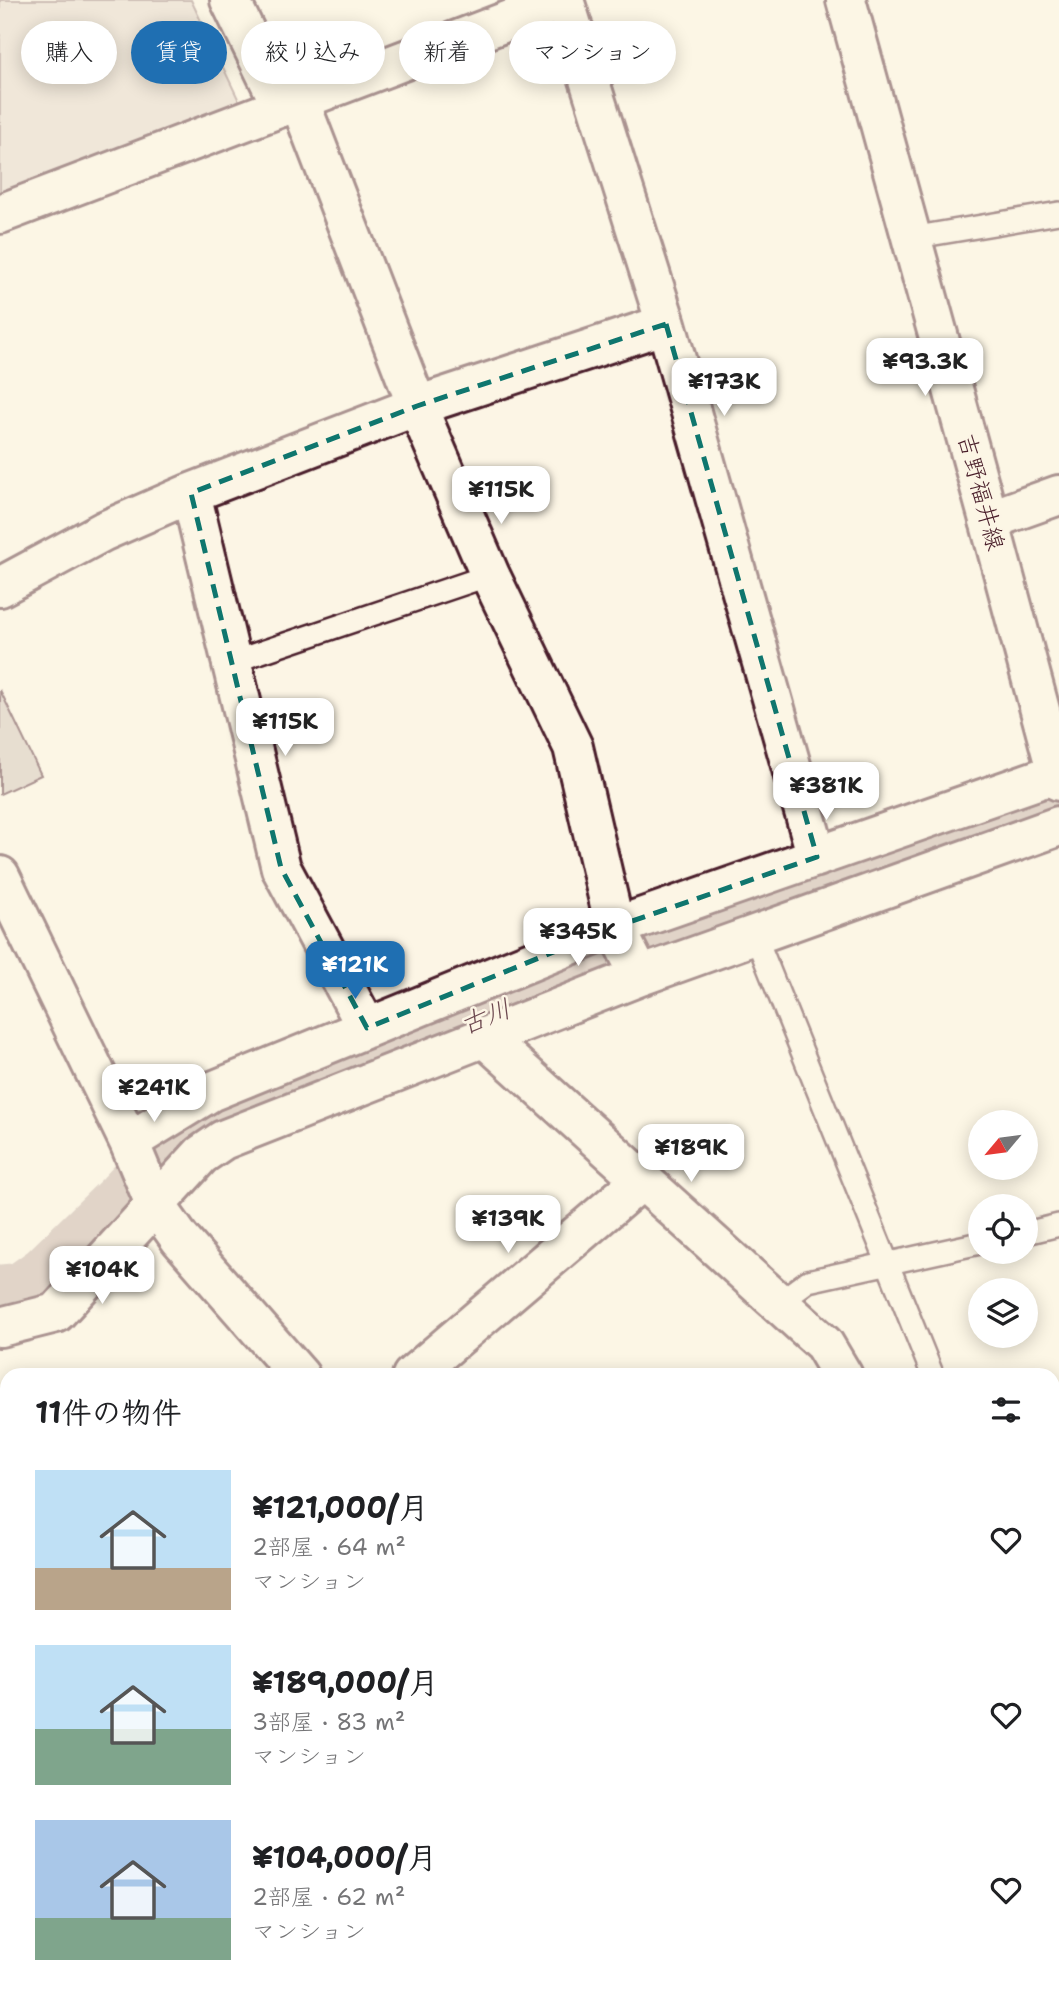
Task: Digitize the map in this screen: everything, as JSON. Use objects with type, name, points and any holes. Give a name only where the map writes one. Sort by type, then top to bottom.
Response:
[{"type":"street","points":[[230,0],[291,104],[490,575],[573,747],[615,927],[640,976]]},
{"type":"street","name":"吉野福井線","points":[[846,0],[1058,777]]},
{"type":"street","points":[[0,214],[552,2],[666,324],[817,857]]},
{"type":"street","points":[[0,587],[104,531],[191,492],[417,406],[666,324]]},
{"type":"street","points":[[191,492],[281,868],[367,1028]]},
{"type":"street","points":[[989,520],[1059,495]]},
{"type":"street","points":[[129,1142],[210,1093],[615,927],[1058,777]]},
{"type":"street","points":[[0,1327],[57,1313],[201,1155],[223,1140],[640,976],[1059,826]]},
{"type":"street","points":[[0,876],[14,939],[129,1142],[155,1204],[180,1239],[293,1368]]},
{"type":"street","points":[[484,1037],[824,1344],[838,1368]]},
{"type":"street","points":[[421,1368],[642,1180]]},
{"type":"lane","points":[[911,238],[1059,213]]},
{"type":"lane","points":[[232,662],[490,575]]},
{"type":"lane","points":[[755,935],[930,1368]]},
{"type":"lane","points":[[1038,1230],[1059,1225]]},
{"type":"lane","points":[[778,1303],[808,1281],[968,1246]]},
{"type":"highlighted area","points":[[666,324],[817,857],[615,927],[367,1028],[281,868],[191,493],[417,406]]},
{"type":"shaded area","points":[[0,0],[191,0],[201,21],[131,21],[131,84],[227,84],[227,76],[241,105],[0,197]]},
{"type":"building","points":[[0,690],[41,775],[0,794]]},
{"type":"waterway","name":"古川","points":[[0,1295],[22,1293],[47,1275],[174,1147],[203,1123],[1059,797]]}]
